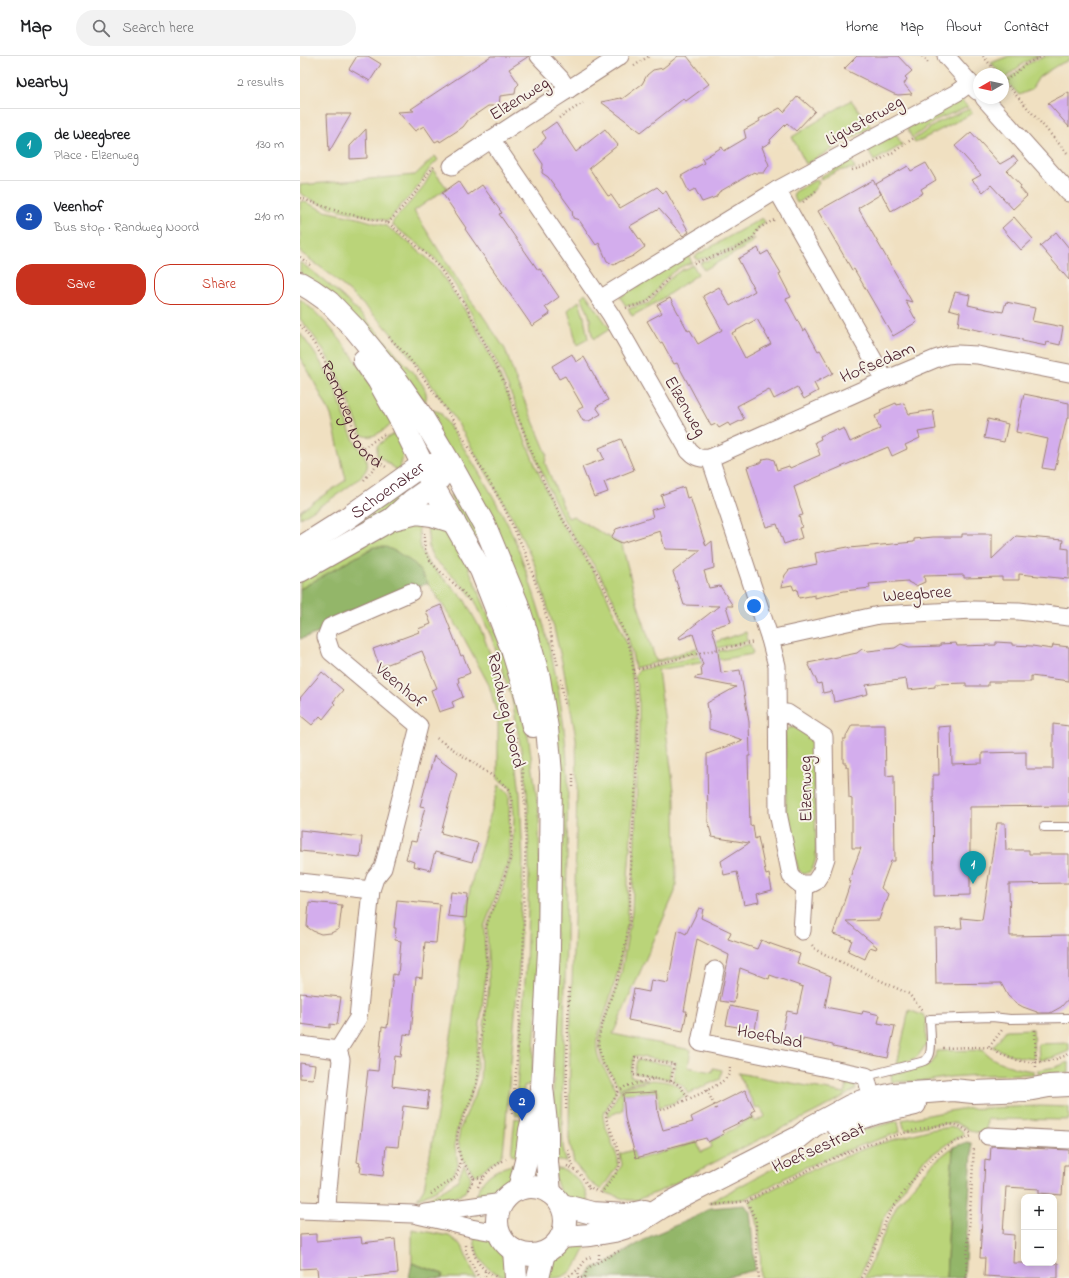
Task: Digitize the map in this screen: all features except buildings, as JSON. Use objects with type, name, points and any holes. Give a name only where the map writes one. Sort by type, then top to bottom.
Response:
[{"type":"main road","name":"Randweg Noord","points":[[300,283],[312,290],[334,307],[371,347],[419,412],[485,526],[517,602],[527,634],[538,678],[547,728],[551,773],[549,949],[542,1087],[547,1132],[547,1162],[556,1199]]},
{"type":"main road","name":"Randweg Noord","points":[[300,286],[315,305],[343,332],[378,380],[402,423],[433,486],[481,570],[512,649],[526,695],[551,826]]},
{"type":"main road","name":"Schoenaker","points":[[300,548],[346,519],[422,465],[451,465]]},
{"type":"main road","name":"Schoenaker","points":[[300,571],[392,519],[413,500],[433,486],[451,465]]},
{"type":"main road","name":"Schoenaker","points":[[392,519],[417,512],[444,518],[454,522]]},
{"type":"main road","name":"Hoefsestraat","points":[[561,1237],[614,1232],[634,1225],[662,1207],[799,1137],[813,1126],[850,1106],[874,1106],[894,1094],[953,1090],[973,1092],[1027,1090],[1049,1086],[1069,1086]]},
{"type":"main road","name":"Randweg Noord","points":[[511,1195],[526,1160],[530,1130],[542,1087]]},
{"type":"main road","name":"Hoefsestraat","points":[[1027,1090],[1050,1095],[1069,1095]]},
{"type":"main road","points":[[527,1187],[535,1187],[543,1189],[556,1199],[565,1216],[565,1227],[561,1237],[554,1246],[544,1253],[534,1255],[523,1254],[514,1250],[505,1242],[499,1233],[497,1225],[498,1217],[511,1195],[527,1187]]},
{"type":"main road","name":"Hoefsestraat","points":[[556,1199],[592,1213],[627,1215],[662,1207]]},
{"type":"main road","points":[[514,1250],[516,1278]]},
{"type":"main road","points":[[538,1278],[544,1253]]},
{"type":"street","name":"Elzenweg","points":[[539,56],[560,78],[568,90]]},
{"type":"street","name":"Elzenweg","points":[[452,166],[491,139],[620,56]]},
{"type":"street","points":[[946,56],[973,87]]},
{"type":"street","name":"Ligusterweg","points":[[600,300],[777,190],[956,93],[973,88]]},
{"type":"street","points":[[989,104],[1069,194]]},
{"type":"street","name":"Elzenweg","points":[[491,139],[611,315],[689,451],[694,457],[702,459],[710,458],[770,639],[777,666],[777,713],[778,813],[791,876],[800,884],[805,885],[810,884],[819,878],[826,858],[824,737],[788,713],[777,713]]},
{"type":"street","points":[[777,190],[884,380]]},
{"type":"street","name":"Hofsedam","points":[[710,458],[884,380],[935,359],[957,354],[977,355],[1069,373]]},
{"type":"street","name":"Veenhof","points":[[338,1050],[358,1018],[371,890],[375,878],[383,868],[419,726],[331,652],[326,637],[330,627],[411,592]]},
{"type":"street","name":"Weegbree","points":[[770,639],[879,615],[973,610],[1019,612],[1069,617]]},
{"type":"street","points":[[300,882],[371,890]]},
{"type":"street","points":[[802,931],[805,885]]},
{"type":"street","name":"Hoefblad","points":[[715,970],[700,1042],[866,1076]]},
{"type":"street","points":[[300,1045],[338,1050],[341,1060],[327,1210]]},
{"type":"street","points":[[866,1076],[874,1106]]},
{"type":"street","points":[[982,1136],[1069,1140]]},
{"type":"street","points":[[413,1214],[511,1195]]},
{"type":"street","points":[[300,1210],[413,1214],[499,1233]]},
{"type":"lane","points":[[1044,827],[1069,827]]},
{"type":"lane","points":[[866,1076],[925,1061],[930,1055],[930,1019],[992,1017],[1010,1019],[1069,1018]]},
{"type":"path","points":[[982,56],[993,68]]},
{"type":"path","points":[[1009,78],[1027,63],[1044,56]]},
{"type":"path","points":[[1009,88],[1069,155]]},
{"type":"path","points":[[388,223],[418,190],[429,172],[439,163],[452,166]]},
{"type":"path","points":[[300,198],[340,212],[388,223],[422,250],[439,267],[466,306],[504,382],[545,485],[562,520],[599,576],[614,608],[630,649],[634,670],[638,712],[638,742],[630,883],[630,920],[621,967],[601,1028],[598,1042],[602,1062],[616,1082],[618,1092]]},
{"type":"path","name":"Randweg Noord","points":[[300,325],[319,351],[330,370],[363,448],[402,480]]},
{"type":"path","points":[[423,513],[424,544],[427,554],[431,561],[461,589],[472,604]]},
{"type":"path","points":[[634,670],[695,654],[770,639]]},
{"type":"path","points":[[419,726],[497,780],[509,789],[511,794],[511,856],[486,927],[488,985],[479,1052],[478,1077],[476,1087],[457,1136],[461,1160],[474,1178],[483,1177]]},
{"type":"path","name":"Randweg Noord","points":[[512,1116],[523,969],[526,819],[522,770],[514,731]]},
{"type":"path","points":[[802,931],[816,950],[909,994],[930,1019]]},
{"type":"path","points":[[989,1048],[1010,1019]]},
{"type":"path","points":[[1035,1019],[1036,1070]]},
{"type":"path","points":[[930,1048],[989,1048],[1005,1056],[1036,1063],[1054,1060],[1069,1054]]},
{"type":"path","points":[[657,1111],[676,1105],[721,1083],[727,1078],[733,1049]]},
{"type":"path","points":[[671,1081],[674,1064],[635,1057],[633,1075],[671,1081],[680,1086],[688,1099]]},
{"type":"path","points":[[601,1194],[619,1169],[620,1164],[619,1154],[606,1118],[607,1112],[618,1092],[626,1086],[646,1082],[653,1078]]},
{"type":"path","points":[[707,1090],[717,1111]]},
{"type":"path","points":[[708,1205],[747,1201],[805,1171],[875,1142],[903,1133],[931,1126],[956,1125],[982,1136]]},
{"type":"path","points":[[862,1278],[888,1216],[906,1188],[928,1162],[941,1151],[955,1142],[982,1136]]},
{"type":"path","points":[[966,1278],[982,1136]]},
{"type":"path","points":[[506,1159],[508,1155]]},
{"type":"path","points":[[413,1214],[421,1200],[456,1177],[461,1160]]},
{"type":"path","points":[[747,1201],[756,1220],[756,1251],[759,1278]]},
{"type":"path","points":[[471,1228],[473,1251],[479,1265],[485,1271],[499,1278]]},
{"type":"path","points":[[581,1278],[585,1277],[587,1269],[591,1266],[625,1248]]},
{"type":"path","points":[[566,1278],[579,1269],[586,1260],[605,1250]]},
{"type":"path","points":[[578,1278],[579,1269]]},
{"type":"path","points":[[485,1271],[485,1278]]},
{"type":"green space","points":[[1009,56],[1040,56],[1025,62],[1009,75],[1009,68],[996,68],[991,63]]},
{"type":"green space","points":[[1046,56],[1069,56],[1069,60],[1039,77],[1031,90],[1019,95],[1009,84],[1009,79],[1027,64]]},
{"type":"green space","points":[[960,99],[968,107],[938,119],[912,138],[907,128]]},
{"type":"green space","points":[[851,100],[871,127],[806,164],[792,137]]},
{"type":"green space","points":[[969,109],[973,113],[915,143],[913,140],[939,122]]},
{"type":"green space","points":[[896,134],[902,145],[874,161],[868,150]]},
{"type":"green space","points":[[435,156],[438,160],[430,168],[414,192],[388,221],[331,207],[309,199],[300,193],[300,185],[415,175]]},
{"type":"green space","points":[[851,160],[855,168],[837,171],[821,180],[820,177]]},
{"type":"green space","points":[[433,170],[447,188],[414,211],[471,301],[481,313],[505,349],[517,383],[547,454],[545,463],[568,518],[573,516],[622,545],[636,599],[656,661],[746,632],[748,641],[635,668],[630,644],[617,607],[599,573],[568,527],[555,502],[502,373],[466,304],[454,283],[439,263],[423,248],[392,225],[393,221],[422,189]]},
{"type":"green space","points":[[817,179],[819,183],[814,189],[797,203],[793,195],[795,192]]},
{"type":"green space","points":[[303,201],[325,211],[386,226],[402,237],[438,269],[477,330],[500,376],[534,462],[561,523],[591,566],[606,594],[628,646],[635,700],[636,729],[633,809],[628,876],[628,920],[619,969],[597,1039],[597,1048],[600,1061],[616,1091],[603,1115],[604,1122],[618,1159],[618,1165],[601,1190],[590,1182],[574,1163],[569,1139],[577,786],[576,738],[563,666],[554,628],[534,563],[513,519],[457,422],[419,367],[384,325],[327,272],[300,252],[300,202]]},
{"type":"green space","points":[[762,218],[765,222],[746,242],[710,257],[697,260],[695,256]]},
{"type":"green space","points":[[755,238],[751,244],[704,270],[700,263],[732,251]]},
{"type":"green space","points":[[688,254],[692,263],[680,267],[669,275],[652,296],[645,301],[626,306],[620,297]]},
{"type":"green space","points":[[300,262],[329,284],[356,309],[381,336],[425,389],[425,402],[335,300],[300,272]]},
{"type":"green space","points":[[693,265],[698,274],[697,275],[657,302],[632,316],[628,309],[649,303],[670,278]]},
{"type":"green space","points":[[585,293],[610,329],[594,339],[591,331],[590,319],[581,297]]},
{"type":"green space","points":[[300,299],[315,312],[341,340],[395,421],[379,433],[370,436],[361,434],[350,403],[329,360],[311,332],[300,319]]},
{"type":"green space","points":[[579,301],[588,339],[577,345],[568,310]]},
{"type":"green space","points":[[300,333],[319,360],[331,382],[350,432],[366,458],[367,466],[366,470],[355,482],[336,496],[300,518],[300,511],[346,480],[331,415],[309,372],[300,358]]},
{"type":"green space","points":[[430,411],[440,412],[459,440],[486,484],[510,529],[537,604],[551,653],[556,678],[564,727],[568,778],[562,1121],[563,1147],[566,1162],[554,1160],[553,1117],[557,742]]},
{"type":"green space","points":[[400,431],[403,451],[402,461],[398,471],[377,455],[377,446],[387,438]]},
{"type":"green space","points":[[407,489],[412,496],[350,531],[348,529]]},
{"type":"green space","points":[[452,494],[457,496],[477,531],[477,536],[473,539],[450,496]]},
{"type":"green space","points":[[418,524],[420,545],[428,563],[464,599],[482,632],[493,662],[506,707],[515,751],[520,794],[523,860],[519,967],[503,1152],[500,1158],[485,1168],[478,1175],[475,1175],[463,1160],[458,1141],[460,1129],[480,1082],[481,1050],[489,985],[487,927],[500,895],[512,857],[514,815],[511,788],[498,779],[498,718],[489,685],[459,629],[424,578],[374,547],[300,589],[300,581],[394,527]]},
{"type":"green space","points":[[427,524],[438,527],[446,532],[460,547],[514,677],[529,741],[539,814],[540,912],[537,1009],[531,1084],[524,1086],[521,1116],[515,1115],[526,967],[529,877],[528,803],[525,773],[512,699],[491,636],[475,601],[465,588],[434,559],[429,549]]},
{"type":"green space","points":[[374,547],[386,547],[397,552],[415,564],[428,583],[341,614],[322,632],[300,639],[300,589]]},
{"type":"green space","points":[[750,644],[753,654],[658,670],[675,798],[676,885],[675,892],[613,1034],[691,1050],[688,1067],[712,1072],[713,1068],[722,1070],[720,1079],[688,1094],[686,1089],[673,1081],[676,1062],[634,1056],[630,1076],[648,1080],[629,1084],[619,1090],[618,1085],[602,1058],[600,1052],[600,1036],[621,974],[632,911],[639,730],[639,703],[635,676],[639,670]]},
{"type":"green space","points":[[794,727],[810,737],[814,743],[816,857],[814,866],[811,870],[803,874],[798,869],[786,810],[785,732],[789,728]]},
{"type":"green space","points":[[499,785],[509,794],[510,857],[484,927],[486,965],[485,983],[477,1049],[475,1081],[469,1100],[461,1115],[456,1135],[455,1147],[458,1164],[453,1176],[436,1190],[417,1199],[424,1188],[453,1025],[469,894],[476,864]]},
{"type":"green space","points":[[909,1010],[924,1016],[926,1022],[926,1045],[917,1057],[897,1064]]},
{"type":"green space","points":[[1033,1029],[1034,1059],[1023,1058],[1003,1052],[993,1047],[1006,1030]]},
{"type":"green space","points":[[1069,1043],[1069,1051],[1052,1058],[1039,1060],[1038,1044]]},
{"type":"green space","points":[[983,1050],[999,1062],[1034,1071],[1034,1074],[979,1075],[950,1077],[927,1081],[892,1082],[891,1074],[929,1065],[934,1059],[936,1051]]},
{"type":"green space","points":[[637,1060],[672,1065],[669,1079],[634,1073]]},
{"type":"green space","points":[[1069,1062],[1069,1073],[1038,1074],[1038,1070],[1056,1067]]},
{"type":"green space","points":[[738,1073],[845,1093],[848,1080],[853,1083],[856,1089],[827,1106],[658,1192],[636,1200],[627,1200],[604,1192],[622,1165],[620,1154],[633,1150],[636,1160],[697,1142],[701,1152],[712,1147],[710,1142],[753,1117],[755,1122],[765,1116],[760,1107],[756,1109]]},
{"type":"green space","points":[[651,1080],[671,1083],[679,1087],[686,1095],[673,1103],[659,1107],[658,1091],[622,1094],[623,1110],[608,1116],[608,1112],[622,1089]]},
{"type":"green space","points":[[1040,1106],[1069,1107],[1069,1120],[987,1119],[986,1133],[974,1132],[956,1123],[937,1124],[906,1130],[902,1120],[960,1109]]},
{"type":"green space","points":[[515,1118],[525,1120],[520,1157],[511,1155]]},
{"type":"green space","points":[[898,1121],[900,1132],[845,1151],[801,1169],[744,1199],[708,1203],[811,1149],[854,1133]]},
{"type":"green space","points":[[954,1127],[963,1132],[963,1136],[954,1139],[923,1161],[885,1215],[859,1278],[761,1278],[758,1228],[753,1209],[749,1201],[806,1172],[871,1146],[928,1130]]},
{"type":"green space","points":[[967,1142],[971,1143],[972,1152],[964,1278],[946,1278],[953,1147]]},
{"type":"green space","points":[[953,1147],[946,1278],[864,1278],[897,1205],[932,1164]]},
{"type":"green space","points":[[464,1165],[471,1177],[465,1192],[453,1198],[424,1201],[457,1181]]},
{"type":"green space","points":[[512,1165],[518,1165],[512,1181],[504,1189],[489,1199],[475,1201],[480,1187],[488,1177],[498,1170]]},
{"type":"green space","points":[[553,1168],[566,1171],[576,1178],[584,1188],[588,1201],[570,1200],[564,1197],[559,1190]]},
{"type":"green space","points":[[745,1205],[750,1212],[755,1270],[722,1278],[586,1278],[593,1268],[605,1264],[649,1237],[695,1217],[711,1208]]},
{"type":"green space","points":[[412,1229],[449,1236],[462,1246],[476,1278],[442,1278],[443,1274],[412,1263]]},
{"type":"green space","points":[[474,1235],[487,1240],[499,1249],[504,1257],[508,1276],[494,1272],[483,1263],[476,1250]]},
{"type":"green space","points":[[581,1243],[586,1246],[579,1262],[571,1271],[562,1277],[543,1278],[550,1265],[562,1252]]},
{"type":"green space","points":[[412,1263],[443,1274],[442,1278],[409,1278]]},
{"type":"place","name":"de Weegbree","points":[[973,884]]},
{"type":"place","name":"Veenhof","points":[[522,1121]]}]
